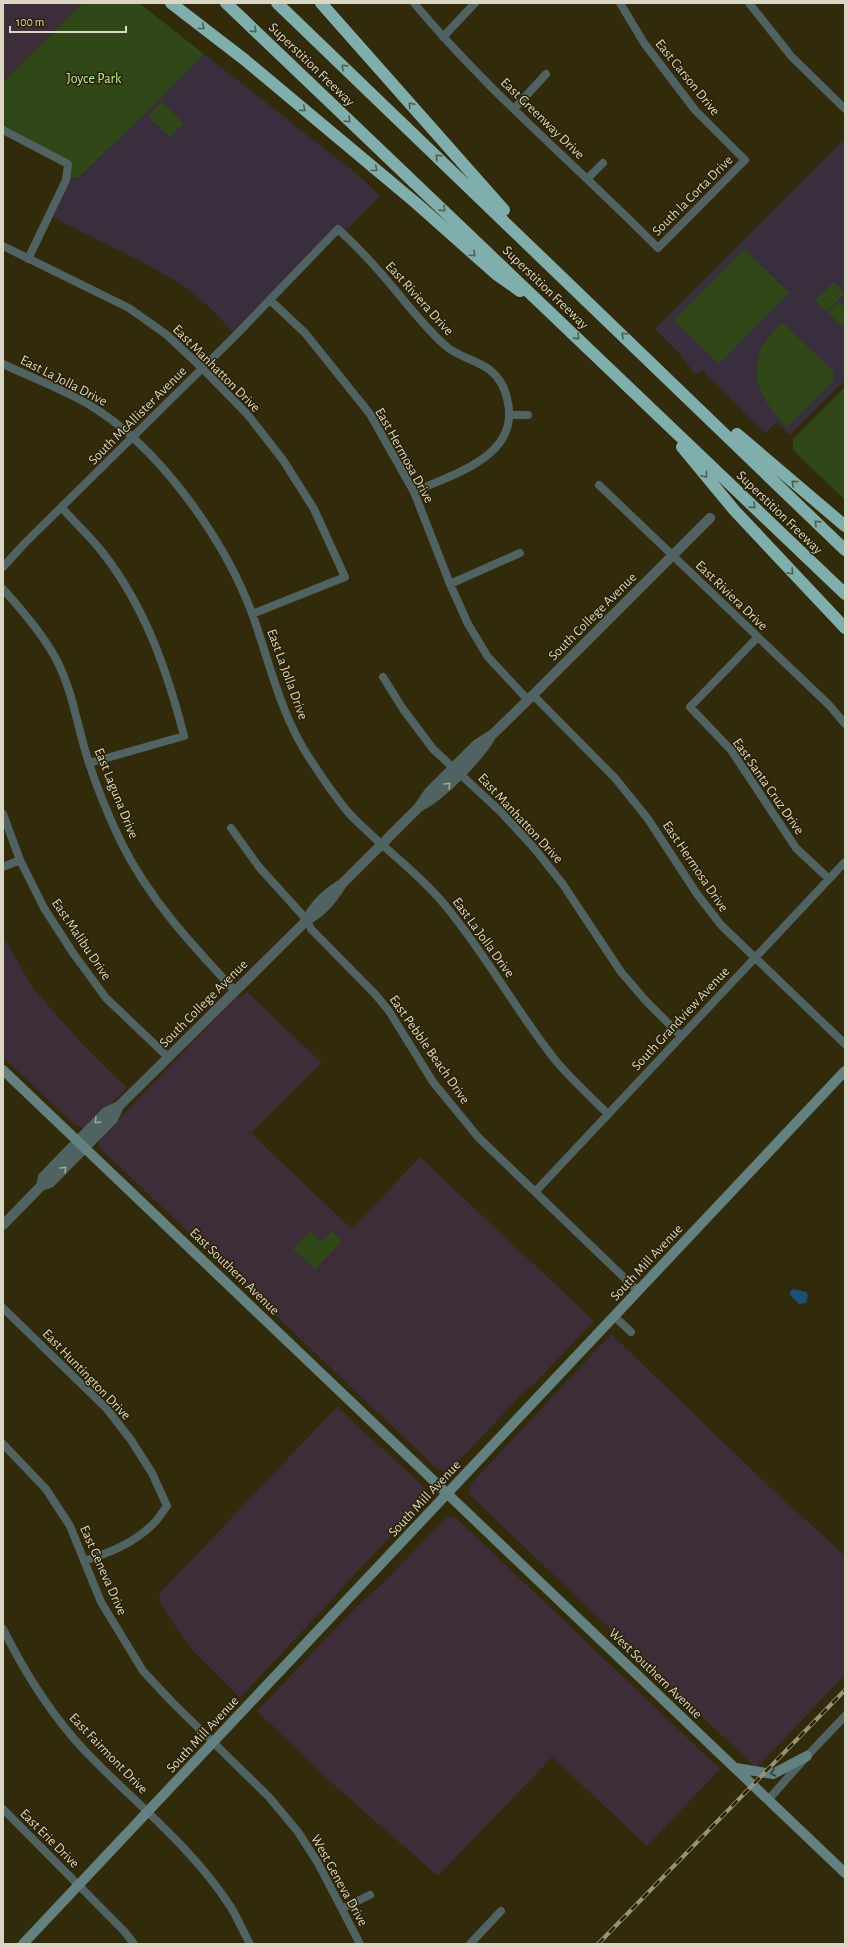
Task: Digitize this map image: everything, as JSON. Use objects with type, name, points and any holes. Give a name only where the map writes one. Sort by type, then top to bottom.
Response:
[{"type":"highway","points":[[171,3],[244,60],[416,202],[496,274],[549,310]]},
{"type":"highway","name":"Superstition Freeway","points":[[226,3],[845,594]]},
{"type":"highway","name":"Superstition Freeway","points":[[277,3],[652,362],[845,550]]},
{"type":"highway","points":[[321,3],[557,271]]},
{"type":"highway","points":[[652,362],[845,526]]},
{"type":"highway","points":[[644,402],[735,511],[845,628]]},
{"type":"main road","name":"East Southern Avenue","points":[[3,1070],[448,1493]]},
{"type":"main road","name":"South Mill Avenue","points":[[23,1944],[845,1071]]},
{"type":"main road","name":"West Southern Avenue","points":[[448,1493],[845,1873]]},
{"type":"main road","points":[[736,1768],[772,1774],[807,1756]]},
{"type":"street","name":"East Greenway Drive","points":[[414,3],[443,37],[514,109],[658,248]]},
{"type":"street","points":[[443,37],[475,3]]},
{"type":"street","name":"East Carson Drive","points":[[620,3],[644,43],[695,110],[745,160]]},
{"type":"street","points":[[749,3],[791,56],[845,109]]},
{"type":"street","points":[[514,109],[546,74]]},
{"type":"street","points":[[3,130],[68,164],[66,180],[28,258]]},
{"type":"street","name":"South la Corta Drive","points":[[658,248],[745,160]]},
{"type":"street","points":[[587,179],[603,162]]},
{"type":"street","name":"South McAllister Avenue","points":[[3,567],[270,300],[338,229]]},
{"type":"street","name":"East Riviera Drive","points":[[338,229],[382,273],[427,328],[448,348],[490,370],[505,388],[511,415]]},
{"type":"street","name":"East Manhatton Drive","points":[[3,246],[129,308],[167,335],[248,415],[283,460],[314,509],[344,578],[252,614]]},
{"type":"street","name":"East Hermosa Drive","points":[[270,300],[305,333],[370,414],[414,492],[450,584],[468,624],[485,651],[501,672],[616,778],[648,820],[713,915],[755,958],[845,1044]]},
{"type":"street","name":"East La Jolla Drive","points":[[3,364],[87,404],[113,421],[170,476],[204,523],[232,569],[252,614],[284,707],[308,756],[347,811],[443,902],[488,962],[519,1010],[557,1063],[608,1114]]},
{"type":"street","points":[[414,492],[478,462],[496,449],[507,430],[511,415],[528,414]]},
{"type":"street","name":"East Riviera Drive","points":[[599,485],[757,638],[829,705],[845,724]]},
{"type":"street","points":[[62,508],[103,553],[134,599],[156,645],[174,697],[184,736],[89,763]]},
{"type":"street","name":"South College Avenue","points":[[3,1225],[41,1186],[50,1183],[81,1144],[113,1119],[119,1106],[307,920],[312,909],[327,894],[342,884],[418,808],[434,799],[457,770],[481,751],[493,734],[710,518]]},
{"type":"street","points":[[450,584],[520,553]]},
{"type":"street","name":"East Laguna Drive","points":[[3,590],[26,614],[55,657],[73,701],[89,763],[121,842],[146,884],[183,935],[235,991]]},
{"type":"street","name":"East Santa Cruz Drive","points":[[757,638],[690,707],[731,750],[796,848],[828,879]]},
{"type":"street","name":"East Manhatton Drive","points":[[383,677],[402,710],[429,743],[500,811],[548,864],[621,972],[646,1001],[681,1036]]},
{"type":"street","name":"East Malibu Drive","points":[[3,814],[20,860],[44,908],[73,953],[106,998],[168,1057]]},
{"type":"street","name":"East Pebble Beach Drive","points":[[231,828],[260,867],[307,920],[311,929],[361,978],[389,1011],[434,1082],[467,1125],[490,1151],[638,1291]]},
{"type":"street","points":[[3,867],[20,860]]},
{"type":"street","name":"South Grandview Avenue","points":[[535,1192],[845,862]]},
{"type":"street","name":"East Huntington Drive","points":[[3,1308],[107,1409],[131,1440],[152,1473],[167,1506],[152,1526],[126,1544],[108,1553],[84,1561]]},
{"type":"street","points":[[614,1316],[631,1332]]},
{"type":"street","name":"East Geneva Drive","points":[[3,1444],[46,1489],[70,1526],[101,1602],[143,1671],[172,1702],[214,1742]]},
{"type":"street","name":"East Fairmont Drive","points":[[3,1629],[16,1655],[49,1707],[85,1751],[148,1812],[203,1870],[231,1907],[250,1944]]},
{"type":"street","points":[[768,1800],[845,1716]]},
{"type":"street","name":"West Geneva Drive","points":[[214,1742],[269,1797],[298,1832],[318,1863],[343,1908],[360,1944]]},
{"type":"street","name":"East Erie Drive","points":[[3,1809],[80,1885],[124,1931],[134,1944]]},
{"type":"street","points":[[343,1908],[370,1895]]},
{"type":"street","points":[[470,1944],[501,1911]]},
{"type":"shaded area","points":[[3,3],[83,3],[3,82]]},
{"type":"shaded area","points":[[204,54],[358,175],[380,196],[343,233],[338,229],[236,335],[209,307],[185,287],[143,262],[48,215],[66,180],[79,177],[139,120]]},
{"type":"shaded area","points":[[845,139],[845,380],[790,435],[776,422],[766,433],[749,418],[719,386],[708,378],[706,372],[701,371],[695,374],[678,352],[655,329]]},
{"type":"shaded area","points":[[3,936],[33,988],[83,1045],[127,1088],[89,1126],[84,1128],[75,1125],[3,1057]]},
{"type":"shaded area","points":[[247,992],[322,1063],[251,1133],[264,1146],[352,1229],[420,1157],[594,1321],[451,1469],[443,1471],[435,1467],[100,1148],[98,1143],[100,1139],[236,997],[242,996]]},
{"type":"shaded area","points":[[611,1334],[774,1491],[845,1556],[845,1675],[756,1768],[469,1494],[471,1484]]},
{"type":"shaded area","points":[[337,1407],[424,1487],[427,1493],[426,1498],[240,1698],[194,1652],[159,1601],[160,1593]]},
{"type":"shaded area","points":[[448,1516],[456,1518],[720,1769],[647,1846],[552,1757],[438,1876],[333,1784],[257,1711],[358,1605],[378,1588]]},
{"type":"green space","name":"Joyce Park","points":[[83,3],[139,3],[204,54],[139,120],[79,177],[66,180],[68,164],[3,130],[3,82]]},
{"type":"green space","points":[[162,102],[184,123],[170,137],[148,116]]},
{"type":"green space","points":[[744,249],[789,293],[719,364],[674,320]]},
{"type":"green space","points":[[833,282],[845,293],[827,312],[815,301]]},
{"type":"green space","points":[[839,302],[845,307],[845,329],[828,313]]},
{"type":"green space","points":[[782,322],[834,372],[833,382],[787,427],[766,402],[761,392],[756,371],[757,360],[761,349],[768,338]]},
{"type":"green space","points":[[845,387],[845,500],[793,450],[793,439]]},
{"type":"green space","points":[[310,1231],[321,1242],[332,1231],[342,1241],[315,1269],[293,1249]]},
{"type":"water","points":[[793,1289],[806,1292],[808,1295],[806,1303],[799,1304],[790,1295],[790,1292]]},
{"type":"railway","points":[[598,1944],[845,1690]]}]
